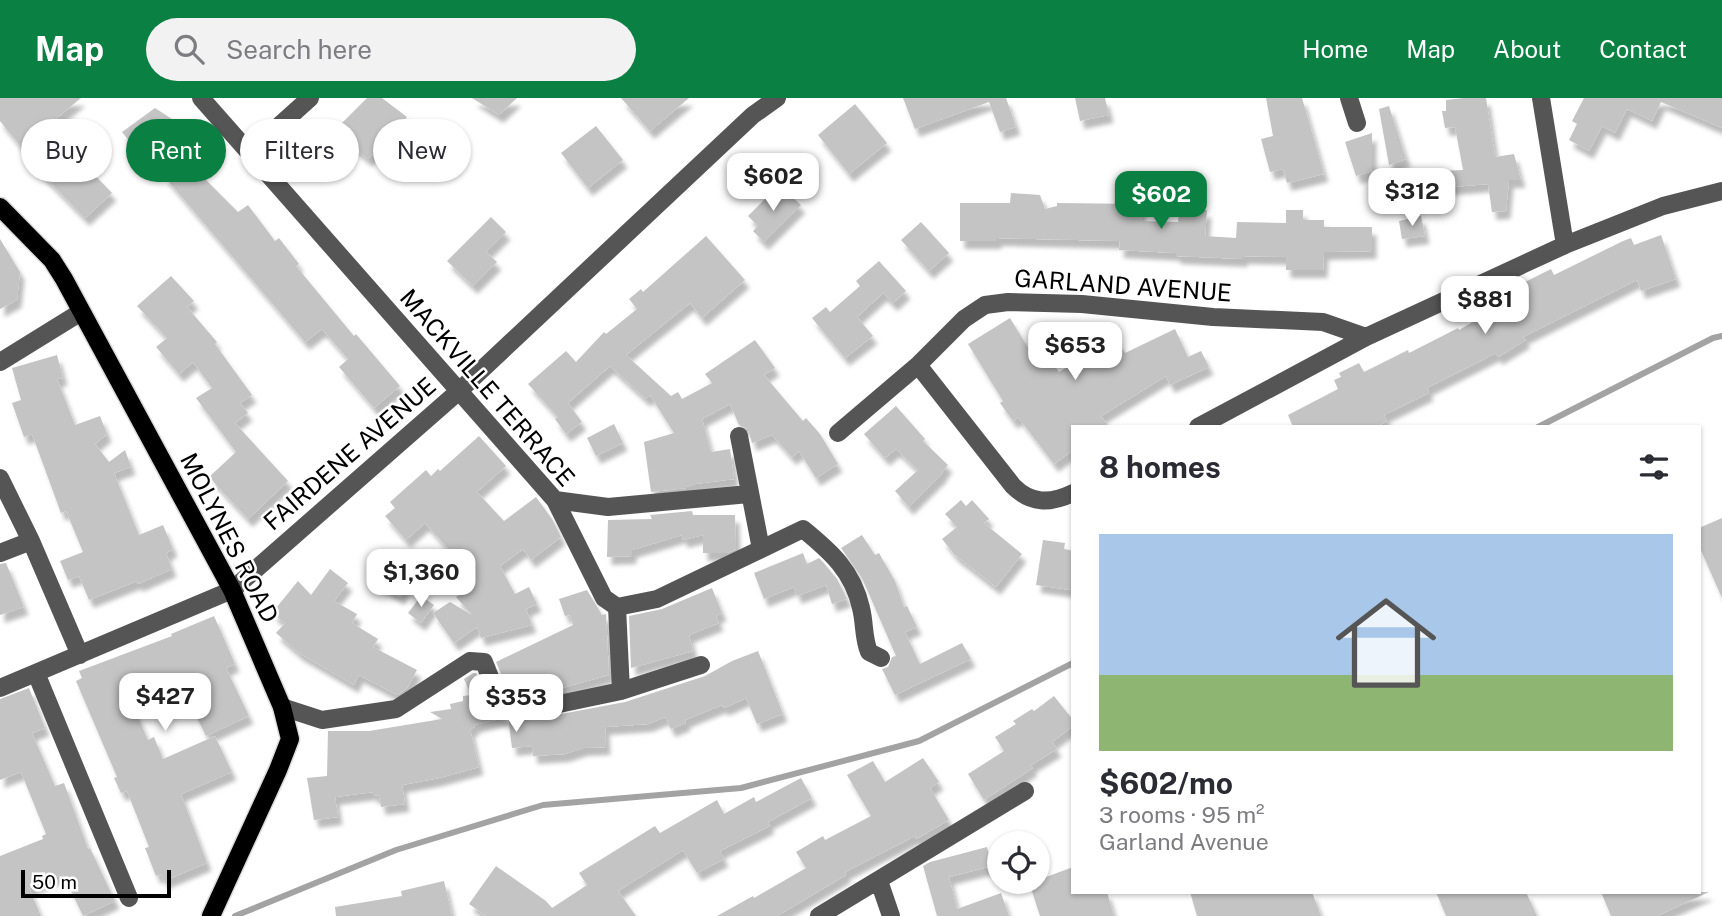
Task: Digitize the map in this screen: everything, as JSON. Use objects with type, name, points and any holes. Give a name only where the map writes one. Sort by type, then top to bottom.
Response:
[{"type":"main road","name":"MOLYNES ROAD","points":[[0,207],[52,260],[232,590],[282,707],[290,739],[211,916]]},
{"type":"street","name":"MACKVILLE TERRACE","points":[[201,98],[240,143]]},
{"type":"street","points":[[287,119],[310,98]]},
{"type":"street","name":"FAIRDENE AVENUE","points":[[0,688],[232,590],[459,391],[753,115],[777,98]]},
{"type":"street","points":[[1349,98],[1357,123]]},
{"type":"street","points":[[1541,98],[1565,245]]},
{"type":"street","name":"MACKVILLE TERRACE","points":[[275,182],[555,500],[604,598],[617,607]]},
{"type":"street","points":[[1202,425],[1366,337],[1565,245],[1663,206],[1722,191]]},
{"type":"street","name":"GARLAND AVENUE","points":[[838,433],[918,365],[964,319],[985,305],[1008,302],[1082,304],[1213,317],[1323,322],[1366,337]]},
{"type":"street","points":[[0,362],[81,312]]},
{"type":"street","points":[[918,365],[1024,497],[1038,501],[1051,500],[1071,493]]},
{"type":"street","points":[[739,436],[761,549]]},
{"type":"street","points":[[0,478],[31,541],[80,655]]},
{"type":"street","points":[[555,500],[608,507],[749,494]]},
{"type":"street","points":[[621,691],[617,607],[657,599],[803,529],[832,551],[848,575],[861,608],[864,639],[869,652],[881,658]]},
{"type":"street","points":[[0,553],[31,541]]},
{"type":"street","points":[[282,707],[322,720],[397,709],[470,661],[484,662],[492,682],[511,706],[528,709],[621,691],[701,665]]},
{"type":"street","points":[[36,673],[130,898]]},
{"type":"street","points":[[819,916],[1025,791]]},
{"type":"street","points":[[879,881],[891,916]]},
{"type":"building","points":[[0,98],[81,98],[56,119],[21,119],[21,147],[0,121]]},
{"type":"building","points":[[367,98],[382,98],[407,117],[373,119],[373,154],[368,159],[359,152],[359,119],[346,119]]},
{"type":"building","points":[[472,98],[517,98],[499,115]]},
{"type":"building","points":[[621,98],[689,98],[650,131]]},
{"type":"building","points":[[903,98],[1006,98],[1016,127],[1000,132],[989,102],[915,129]]},
{"type":"building","points":[[1075,98],[1105,98],[1109,115],[1080,121]]},
{"type":"building","points":[[1266,98],[1302,98],[1324,174],[1287,183],[1283,169],[1270,172],[1261,139],[1273,136]]},
{"type":"building","points":[[1486,98],[1495,157],[1514,154],[1521,180],[1509,180],[1506,211],[1492,212],[1488,184],[1440,188],[1441,171],[1463,170],[1455,127],[1445,128],[1442,111],[1446,111],[1446,100]]},
{"type":"building","points":[[1584,98],[1722,98],[1722,128],[1661,102],[1652,121],[1627,109],[1615,133],[1602,126],[1589,151],[1569,140],[1577,124],[1572,121]]},
{"type":"building","points":[[855,104],[887,143],[849,174],[818,135]]},
{"type":"building","points":[[1389,106],[1406,159],[1389,165],[1379,109]]},
{"type":"building","points":[[155,108],[172,119],[140,119]]},
{"type":"building","points":[[596,126],[623,160],[588,188],[561,153]]},
{"type":"building","points":[[1372,133],[1372,171],[1356,176],[1345,142]]},
{"type":"building","points":[[50,182],[101,182],[112,193],[85,218]]},
{"type":"building","points":[[169,182],[208,182],[238,212],[248,205],[275,241],[279,238],[299,264],[296,266],[354,336],[356,334],[400,386],[374,408],[339,367],[348,359],[322,329],[305,342]]},
{"type":"building","points":[[779,185],[801,205],[764,242],[753,231],[758,226],[748,216]]},
{"type":"building","points":[[1011,193],[1040,195],[1045,209],[1057,206],[1057,203],[1142,204],[1141,221],[1178,222],[1180,200],[1194,201],[1196,210],[1207,210],[1205,236],[1236,238],[1237,222],[1286,223],[1286,210],[1303,210],[1303,220],[1324,220],[1324,227],[1372,227],[1372,251],[1324,252],[1323,270],[1286,270],[1286,257],[1243,256],[1243,259],[1176,256],[1176,253],[1119,250],[1120,241],[997,238],[997,241],[960,241],[960,203],[1010,203]]},
{"type":"building","points":[[1421,216],[1425,236],[1402,239],[1399,221]]},
{"type":"building","points":[[491,217],[506,232],[486,252],[497,262],[473,286],[447,261]]},
{"type":"building","points":[[921,222],[949,253],[929,271],[901,240]]},
{"type":"building","points":[[1661,235],[1676,279],[1641,291],[1637,280],[1523,337],[1526,340],[1498,357],[1496,353],[1427,388],[1429,393],[1384,415],[1387,421],[1380,425],[1292,425],[1288,415],[1338,389],[1334,380],[1341,377],[1339,373],[1359,363],[1364,372],[1408,350],[1409,353],[1458,328],[1459,330],[1493,310],[1490,306],[1525,292],[1521,284],[1551,269],[1554,275],[1631,238],[1634,245]]},
{"type":"building","points":[[706,236],[745,280],[702,318],[690,303],[626,355],[671,396],[678,392],[682,399],[712,383],[705,374],[755,340],[775,368],[764,375],[803,421],[806,418],[820,434],[838,464],[816,478],[799,451],[792,457],[772,435],[752,443],[748,429],[739,425],[730,404],[702,419],[711,452],[730,449],[734,479],[651,492],[644,442],[674,433],[650,395],[646,399],[610,366],[568,403],[582,422],[566,434],[555,419],[558,417],[528,384],[566,351],[576,362],[604,332],[606,334],[637,309],[629,299],[641,289],[643,292]]},
{"type":"building","points":[[0,239],[20,272],[17,300],[0,309]]},
{"type":"building","points":[[879,261],[906,291],[893,303],[883,293],[857,317],[873,336],[845,358],[812,318],[826,307],[830,312],[860,286],[856,281]]},
{"type":"building","points":[[171,276],[194,301],[187,307],[217,342],[215,344],[252,395],[240,403],[248,413],[235,423],[288,481],[248,519],[209,477],[236,452],[196,398],[212,388],[193,362],[179,374],[156,347],[167,338],[137,306]]},
{"type":"building","points":[[1010,318],[1036,361],[1046,354],[1059,372],[1115,338],[1125,353],[1175,329],[1188,357],[1201,351],[1209,367],[1170,385],[1166,376],[1101,416],[1108,425],[1071,425],[1071,451],[1054,464],[1018,417],[1013,421],[1000,403],[1003,401],[968,344]]},
{"type":"building","points":[[57,355],[63,378],[57,379],[75,425],[100,416],[107,434],[95,444],[109,462],[125,450],[131,467],[114,473],[139,535],[163,525],[173,549],[166,553],[172,569],[138,584],[137,581],[89,600],[79,576],[68,580],[60,561],[83,552],[66,511],[61,513],[32,434],[24,437],[12,403],[21,400],[12,368]]},
{"type":"building","points":[[896,406],[925,439],[923,441],[948,465],[909,507],[895,491],[918,470],[896,449],[885,458],[864,434]]},
{"type":"building","points":[[614,424],[623,443],[596,456],[587,438]]},
{"type":"building","points":[[479,436],[506,466],[477,492],[504,521],[536,497],[561,537],[531,560],[523,549],[500,566],[515,594],[529,587],[537,604],[526,609],[532,625],[481,638],[477,627],[454,643],[433,613],[450,602],[472,615],[456,597],[470,588],[449,560],[455,556],[425,523],[406,540],[385,516],[395,508],[390,502],[426,470],[431,476],[438,469],[440,471]]},
{"type":"building","points":[[961,500],[966,506],[972,500],[989,519],[984,523],[1022,554],[996,587],[954,554],[942,539],[957,527],[945,514]]},
{"type":"building","points":[[692,511],[693,515],[735,515],[736,549],[727,553],[703,553],[703,535],[683,540],[682,535],[632,550],[632,556],[607,557],[608,520],[652,519],[650,515]]},
{"type":"building","points":[[1722,518],[1722,598],[1701,551],[1701,527]]},
{"type":"building","points":[[862,535],[875,555],[879,553],[895,581],[904,607],[907,606],[917,627],[905,632],[920,664],[962,643],[971,659],[895,695],[882,669],[888,667],[892,657],[896,656],[862,578],[841,548]]},
{"type":"building","points":[[1043,540],[1065,543],[1064,549],[1071,551],[1071,590],[1036,585]]},
{"type":"building","points":[[803,553],[807,564],[819,558],[823,562],[837,579],[847,599],[832,604],[826,585],[797,596],[794,587],[764,599],[754,573]]},
{"type":"building","points":[[6,563],[24,607],[0,615],[0,564]]},
{"type":"building","points":[[391,567],[411,579],[400,597],[380,585]]},
{"type":"building","points":[[330,569],[348,583],[334,601],[357,614],[352,623],[378,639],[373,647],[417,670],[407,688],[397,695],[359,675],[354,685],[299,653],[276,633],[285,623],[272,613],[298,581],[311,595]]},
{"type":"building","points":[[712,588],[722,613],[716,616],[719,623],[689,635],[693,651],[631,668],[629,616],[662,609]]},
{"type":"building","points":[[587,590],[602,615],[606,614],[609,675],[529,697],[517,696],[502,676],[496,662],[573,625],[570,615],[565,616],[559,599]]},
{"type":"building","points":[[421,596],[434,605],[421,623],[408,613]]},
{"type":"building","points":[[214,616],[235,664],[226,668],[249,716],[206,736],[185,693],[178,696],[176,691],[133,706],[148,740],[154,737],[163,759],[215,736],[232,772],[181,794],[207,863],[164,881],[161,874],[156,876],[145,848],[149,847],[127,791],[121,793],[114,778],[117,777],[76,681],[82,678],[79,671],[172,636],[171,634]]},
{"type":"building","points":[[758,651],[783,714],[757,724],[746,698],[685,720],[686,723],[671,729],[665,717],[648,724],[605,727],[606,747],[533,756],[532,746],[512,748],[508,717],[474,725],[475,727],[470,729],[479,767],[402,785],[405,804],[381,807],[379,795],[373,796],[373,792],[335,797],[338,817],[314,820],[307,778],[327,776],[328,731],[369,731],[442,719],[430,712],[451,709],[450,704],[463,701],[463,696],[471,695],[464,679],[473,673],[476,673],[483,689],[503,714],[529,720],[625,702],[705,676]]},
{"type":"building","points":[[29,688],[45,728],[32,733],[55,786],[64,783],[88,849],[90,848],[115,901],[83,916],[63,874],[29,888],[41,916],[0,916],[0,856],[43,839],[42,836],[46,834],[21,772],[0,780],[0,699]]},
{"type":"building","points":[[1054,696],[1071,717],[1071,728],[1052,742],[1057,749],[984,800],[968,774],[1004,751],[995,737],[1016,724],[1013,721],[1032,709],[1034,711]]},
{"type":"building","points":[[923,758],[939,782],[930,788],[949,820],[916,839],[915,836],[845,872],[846,875],[777,916],[717,916],[806,868],[796,852],[823,836],[825,840],[871,816],[847,775],[873,761],[885,782]]},
{"type":"building","points":[[801,778],[812,798],[768,822],[770,826],[720,851],[724,859],[697,873],[683,850],[618,891],[636,916],[486,916],[469,904],[496,866],[552,908],[587,885],[579,873],[655,826],[660,833],[717,800],[724,814],[754,797],[756,802]]},
{"type":"building","points":[[987,847],[987,867],[949,877],[957,909],[1001,894],[1009,916],[937,916],[923,866]]},
{"type":"building","points":[[1071,868],[1071,894],[1108,894],[1114,916],[1040,916],[1033,894],[1050,894],[1050,876]]},
{"type":"building","points":[[444,881],[452,916],[336,916],[335,907],[402,896],[401,891]]},
{"type":"building","points":[[1709,892],[1657,916],[1611,916],[1602,894]]},
{"type":"building","points":[[1191,894],[1313,894],[1321,916],[1197,916]]},
{"type":"building","points":[[1437,894],[1527,894],[1537,916],[1446,916]]},
{"type":"waterway","points":[[1542,425],[1713,338],[1722,336]]},
{"type":"waterway","points":[[235,916],[396,850],[543,805],[741,788],[919,741],[1071,664]]}]
